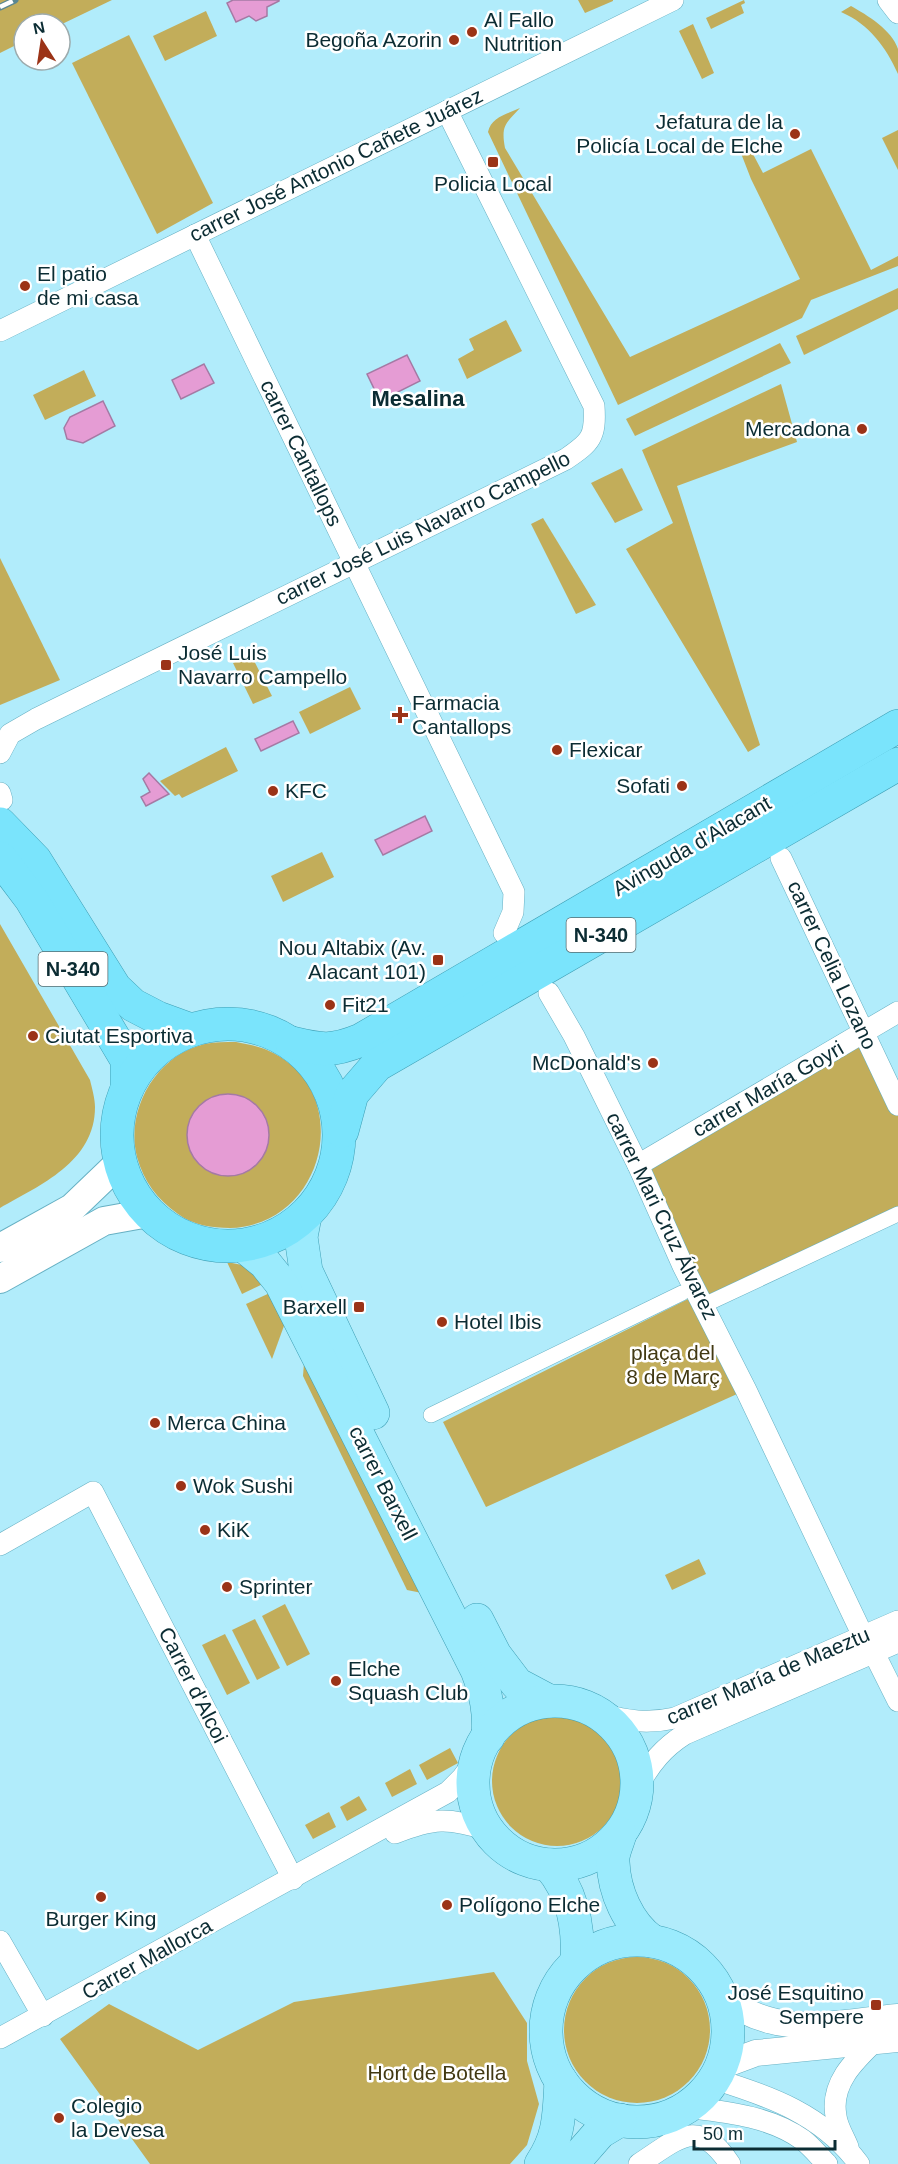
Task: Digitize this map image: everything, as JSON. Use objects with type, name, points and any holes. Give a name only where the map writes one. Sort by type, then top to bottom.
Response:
[{"type":"highway","name":"Avinguda d'Alacant","points":[[292,1043],[323,1050],[342,1048],[361,1040],[898,726]]},
{"type":"highway","name":"Avinguda d'Alacant","points":[[340,1139],[352,1094],[377,1065],[898,764]]},
{"type":"highway","name":"N-340","points":[[1,806],[114,988],[133,1005],[158,1018],[191,1030]]},
{"type":"highway","name":"N-340","points":[[0,858],[31,899],[127,1060],[127,1087],[117,1121],[119,1163],[143,1214],[170,1231],[205,1245],[243,1246],[275,1237],[305,1216],[330,1180],[340,1139],[333,1097],[321,1073],[292,1043],[263,1029],[228,1024],[191,1030],[167,1042],[144,1061],[127,1087]]},
{"type":"main road","points":[[0,1248],[72,1208],[119,1163]]},
{"type":"main road","points":[[0,1279],[104,1221],[143,1214]]},
{"type":"main road","name":"carrer Barxell","points":[[305,1216],[301,1236],[306,1271],[355,1377],[449,1565],[495,1655],[517,1684],[549,1701]]},
{"type":"main road","name":"carrer Barxell","points":[[243,1246],[265,1263],[282,1283],[477,1670],[486,1693],[490,1714],[482,1748]]},
{"type":"main road","points":[[620,1834],[603,1850],[578,1862],[549,1865],[532,1862],[508,1851],[488,1830],[479,1813],[474,1794],[482,1748],[498,1724],[519,1710],[549,1701],[579,1704],[601,1714],[630,1748],[638,1786],[632,1813],[620,1834],[612,1860],[617,1883],[632,1924],[652,1941]]},
{"type":"main road","points":[[549,1865],[569,1894],[576,1924],[577,1962]]},
{"type":"main road","points":[[652,1941],[674,1947],[693,1959],[710,1976],[721,1996],[727,2019],[727,2035],[717,2073],[686,2107],[665,2117],[643,2121],[620,2120],[597,2112],[577,2099],[561,2081],[549,2057],[545,2032],[549,2006],[560,1982],[577,1962],[612,1943],[652,1941]]},
{"type":"main road","points":[[541,2164],[554,2145],[559,2122],[561,2081]]},
{"type":"main road","points":[[572,2164],[600,2132],[620,2120]]},
{"type":"street","name":"carrer José Antonio Cañete Juárez","points":[[0,331],[673,0]]},
{"type":"street","points":[[888,0],[898,13]]},
{"type":"street","name":"carrer José Luis Navarro Campello","points":[[0,753],[10,734],[36,718],[566,459],[585,446],[595,430],[594,406],[447,111]]},
{"type":"street","name":"carrer Cantallops","points":[[195,235],[514,892],[513,912],[504,933]]},
{"type":"street","name":"carrer Celia Lozano","points":[[781,858],[898,1105]]},
{"type":"street","name":"carrer Mari Cruz Álvarez","points":[[549,993],[571,1029],[638,1165],[683,1266],[898,1701]]},
{"type":"street","name":"carrer María Goyri","points":[[638,1165],[898,1012]]},
{"type":"street","points":[[704,1305],[898,1214]]},
{"type":"street","points":[[431,1415],[682,1293]]},
{"type":"street","name":"Carrer d'Alcoi","points":[[0,1545],[93,1492],[292,1879]]},
{"type":"street","name":"carrer María de Maeztu","points":[[638,1786],[665,1746],[869,1644],[898,1621]]},
{"type":"street","name":"carrer María de Maeztu","points":[[601,1714],[630,1722],[653,1723],[675,1718],[869,1644],[898,1642]]},
{"type":"street","name":"Carrer Mallorca","points":[[0,2038],[448,1792],[462,1778],[482,1748]]},
{"type":"street","name":"Carrer Mallorca","points":[[292,1879],[353,1850],[419,1824],[446,1819],[488,1830]]},
{"type":"street","points":[[0,1941],[43,2016]]},
{"type":"street","points":[[721,1996],[756,2018],[801,2027],[898,2017]]},
{"type":"street","points":[[717,2073],[756,2053],[887,2040]]},
{"type":"street","points":[[854,2157],[836,2116],[838,2084],[854,2061],[887,2040]]},
{"type":"street","points":[[717,2073],[811,2117],[854,2157]]},
{"type":"street","points":[[686,2107],[725,2112],[773,2124],[804,2141],[827,2164]]},
{"type":"street","points":[[639,2164],[680,2139],[700,2135],[712,2141],[730,2164]]},
{"type":"green space","points":[[0,0],[112,0],[72,19],[72,12],[12,12],[12,47],[0,53]]},
{"type":"green space","points":[[578,0],[613,0],[613,1],[585,13]]},
{"type":"green space","points":[[744,0],[745,3],[741,5],[744,13],[711,29],[706,18]]},
{"type":"green space","points":[[851,6],[878,24],[895,42],[898,49],[898,74],[876,37],[860,23],[841,12]]},
{"type":"green space","points":[[206,11],[217,36],[165,61],[153,36]]},
{"type":"green space","points":[[693,24],[714,73],[702,79],[679,31]]},
{"type":"green space","points":[[129,35],[213,203],[157,234],[72,63]]},
{"type":"green space","points":[[520,108],[505,126],[505,148],[630,357],[800,279],[751,179],[737,143],[745,139],[763,173],[811,149],[871,270],[898,256],[898,266],[811,300],[802,318],[618,405],[488,132],[496,119]]},
{"type":"green space","points":[[898,130],[898,170],[882,138]]},
{"type":"green space","points":[[898,288],[898,309],[804,355],[796,336]]},
{"type":"green space","points":[[506,320],[522,351],[467,379],[458,359],[474,350],[469,339]]},
{"type":"green space","points":[[780,343],[791,363],[635,436],[626,419]]},
{"type":"green space","points":[[84,370],[96,396],[45,420],[33,395]]},
{"type":"green space","points":[[781,384],[797,442],[677,486],[760,745],[748,752],[626,549],[673,523],[642,450]]},
{"type":"green space","points":[[622,468],[643,510],[615,523],[591,483]]},
{"type":"green space","points":[[543,518],[596,605],[576,614],[531,524]]},
{"type":"green space","points":[[0,558],[60,680],[0,705]]},
{"type":"green space","points":[[251,655],[272,696],[253,704],[233,663]]},
{"type":"green space","points":[[350,687],[361,709],[310,734],[299,712]]},
{"type":"green space","points":[[226,747],[238,771],[182,798],[179,794],[175,796],[160,781]]},
{"type":"green space","points":[[322,852],[334,877],[283,902],[271,876]]},
{"type":"green space","name":"Ciutat Esportiva","points":[[0,924],[90,1080],[95,1107],[93,1126],[86,1143],[63,1170],[0,1208]]},
{"type":"green space","name":"plaça del 8 de Març","points":[[863,1033],[898,1105],[898,1214],[704,1305],[746,1390],[486,1507],[443,1422],[698,1294],[638,1165]]},
{"type":"green space","points":[[217,1042],[236,1042],[267,1050],[295,1069],[313,1094],[320,1123],[319,1152],[308,1181],[289,1204],[263,1221],[230,1228],[196,1223],[170,1208],[152,1189],[143,1174],[134,1139],[140,1103],[159,1072],[188,1050]]},
{"type":"green space","points":[[227,1262],[242,1265],[267,1282],[242,1294]]},
{"type":"green space","points":[[272,1292],[285,1323],[272,1359],[246,1304]]},
{"type":"green space","points":[[305,1350],[427,1594],[407,1590],[303,1376]]},
{"type":"green space","points":[[699,1559],[706,1574],[672,1590],[665,1575]]},
{"type":"green space","points":[[285,1604],[310,1654],[287,1666],[262,1616]]},
{"type":"green space","points":[[255,1619],[280,1668],[257,1680],[232,1630]]},
{"type":"green space","points":[[225,1634],[250,1683],[227,1695],[202,1645]]},
{"type":"green space","points":[[557,1716],[582,1721],[603,1735],[617,1756],[622,1781],[617,1806],[603,1827],[582,1841],[557,1846],[532,1841],[511,1827],[497,1806],[492,1781],[497,1756],[511,1735],[532,1721]]},
{"type":"green space","points":[[450,1748],[458,1763],[427,1780],[419,1765]]},
{"type":"green space","points":[[410,1769],[417,1784],[392,1797],[385,1783]]},
{"type":"green space","points":[[359,1796],[367,1810],[347,1821],[340,1807]]},
{"type":"green space","points":[[329,1812],[336,1827],[313,1839],[305,1825]]},
{"type":"green space","points":[[637,1957],[665,1963],[688,1979],[704,2002],[710,2030],[704,2058],[688,2081],[665,2097],[637,2103],[609,2097],[586,2081],[570,2058],[564,2030],[570,2002],[586,1979],[609,1963]]},
{"type":"green space","name":"Hort de Botella","points":[[494,1972],[527,2023],[527,2061],[539,2104],[527,2145],[510,2164],[150,2164],[60,2039],[109,2004],[198,2050],[294,2002]]},
{"type":"shaded area","points":[[233,0],[279,1],[267,7],[267,16],[256,21],[249,16],[236,22],[227,3]]},
{"type":"shaded area","points":[[407,355],[420,381],[380,401],[367,374]]},
{"type":"shaded area","points":[[204,364],[214,383],[181,399],[172,380]]},
{"type":"shaded area","points":[[103,401],[115,426],[83,443],[67,439],[64,428],[70,417]]},
{"type":"shaded area","points":[[293,721],[299,733],[261,751],[255,739]]},
{"type":"shaded area","points":[[149,773],[169,794],[146,806],[141,797],[150,792],[143,779]]},
{"type":"shaded area","points":[[425,816],[432,831],[383,855],[375,840]]},
{"type":"shaded area","points":[[220,1094],[236,1094],[251,1101],[262,1112],[269,1127],[266,1151],[257,1164],[236,1176],[220,1176],[205,1169],[194,1158],[187,1143],[187,1127],[194,1112],[205,1101]]},
{"type":"railway","points":[[0,7],[15,0]]},
{"type":"place","name":"Al Fallo Nutrition","points":[[472,32]]},
{"type":"place","name":"Begoña Azorin","points":[[454,40]]},
{"type":"place","name":"Jefatura de la Policía Local de Elche","points":[[795,134]]},
{"type":"place","name":"Policia Local","points":[[493,162]]},
{"type":"place","name":"El patio de mi casa","points":[[25,286]]},
{"type":"place","name":"Mercadona","points":[[862,429]]},
{"type":"place","name":"José Luis Navarro Campello","points":[[166,665]]},
{"type":"place","name":"Farmacia Cantallops","points":[[400,715]]},
{"type":"place","name":"Flexicar","points":[[557,750]]},
{"type":"place","name":"Sofati","points":[[682,786]]},
{"type":"place","name":"KFC","points":[[273,791]]},
{"type":"place","name":"Nou Altabix (Av. Alacant 101)","points":[[438,960]]},
{"type":"place","name":"Fit21","points":[[330,1005]]},
{"type":"place","name":"Ciutat Esportiva","points":[[33,1036]]},
{"type":"place","name":"McDonald's","points":[[653,1063]]},
{"type":"place","name":"Barxell","points":[[359,1307]]},
{"type":"place","name":"Hotel Ibis","points":[[442,1322]]},
{"type":"place","name":"Merca China","points":[[155,1423]]},
{"type":"place","name":"Wok Sushi","points":[[181,1486]]},
{"type":"place","name":"KiK","points":[[205,1530]]},
{"type":"place","name":"Sprinter","points":[[227,1587]]},
{"type":"place","name":"Elche Squash Club","points":[[336,1681]]},
{"type":"place","name":"Burger King","points":[[101,1897]]},
{"type":"place","name":"Polígono Elche","points":[[447,1905]]},
{"type":"place","name":"José Esquitino Sempere","points":[[876,2005]]},
{"type":"place","name":"Colegio la Devesa","points":[[59,2118]]},
{"type":"district","name":"Mesalina","points":[[418,398]]}]
